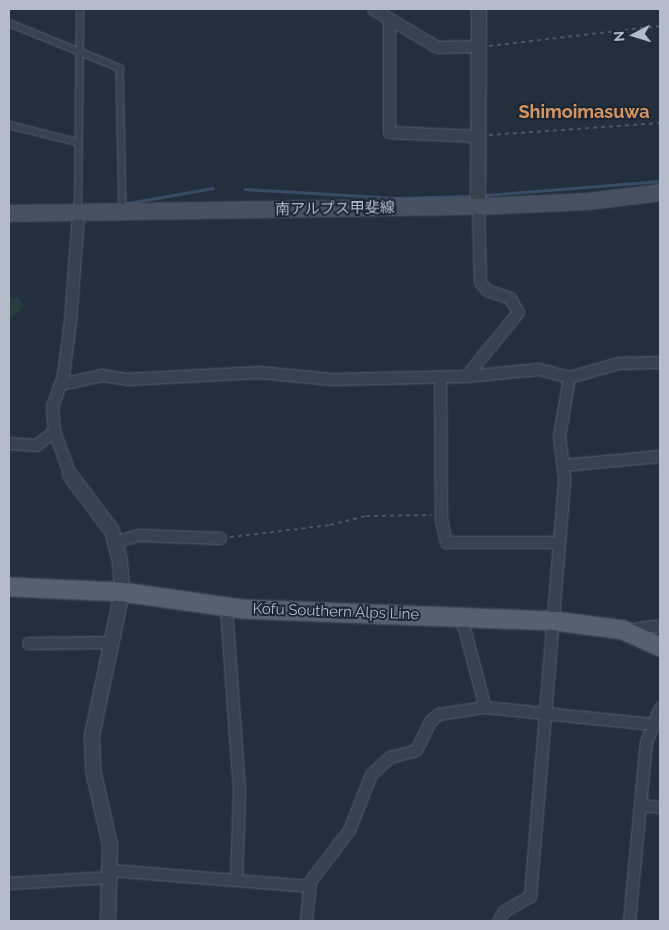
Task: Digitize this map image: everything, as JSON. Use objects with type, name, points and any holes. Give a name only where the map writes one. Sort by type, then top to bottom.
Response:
[{"type":"main road","name":"南アルプス甲斐線","points":[[9,212],[78,215],[478,206],[588,201],[660,192]]},
{"type":"main road","name":"Kofu Southern Alps Line","points":[[9,587],[122,592],[226,608],[555,621],[624,630],[660,647]]},
{"type":"street","points":[[373,9],[389,22],[437,47],[478,46]]},
{"type":"street","points":[[466,376],[518,312],[510,298],[487,290],[480,282],[477,136],[479,9]]},
{"type":"street","points":[[389,22],[389,132],[477,136]]},
{"type":"street","points":[[78,215],[70,321],[60,384],[52,407],[54,431],[70,474],[117,541],[122,592],[92,735],[93,770],[110,846],[111,873],[108,921]]},
{"type":"street","points":[[60,384],[102,375],[127,379],[259,372],[332,379],[466,376],[539,369],[569,377],[618,363],[660,362]]},
{"type":"street","points":[[440,376],[441,514],[446,542],[559,542]]},
{"type":"street","points":[[498,921],[504,912],[530,896],[544,712],[555,621],[563,465],[559,436],[569,377]]},
{"type":"street","points":[[9,442],[36,445],[54,431]]},
{"type":"street","points":[[563,465],[660,456]]},
{"type":"street","points":[[117,541],[138,535],[220,538]]},
{"type":"street","points":[[226,608],[239,791],[236,880]]},
{"type":"street","points":[[461,617],[484,707]]},
{"type":"street","points":[[624,630],[660,625]]},
{"type":"street","points":[[28,643],[112,642]]},
{"type":"street","points":[[306,921],[310,886],[339,847],[361,792],[379,764],[416,750],[430,721],[438,714],[484,707],[652,724]]},
{"type":"street","points":[[628,921],[646,742],[660,708]]},
{"type":"street","points":[[641,805],[660,807]]},
{"type":"street","points":[[9,883],[111,873],[310,886]]},
{"type":"lane","points":[[78,215],[77,142],[80,9]]},
{"type":"lane","points":[[9,23],[120,68],[124,214]]},
{"type":"lane","points":[[9,125],[77,142]]},
{"type":"path","points":[[478,46],[568,40],[660,26]]},
{"type":"path","points":[[477,136],[660,123]]},
{"type":"path","points":[[220,538],[330,525],[366,516],[441,514]]},
{"type":"green space","points":[[9,297],[19,298],[24,306],[13,317],[9,318]]},
{"type":"waterway","points":[[486,195],[660,181]]},
{"type":"waterway","points":[[128,203],[213,188]]},
{"type":"waterway","points":[[245,189],[397,198],[468,196]]},
{"type":"district","name":"Shimoimasuwa","points":[[584,112]]}]
